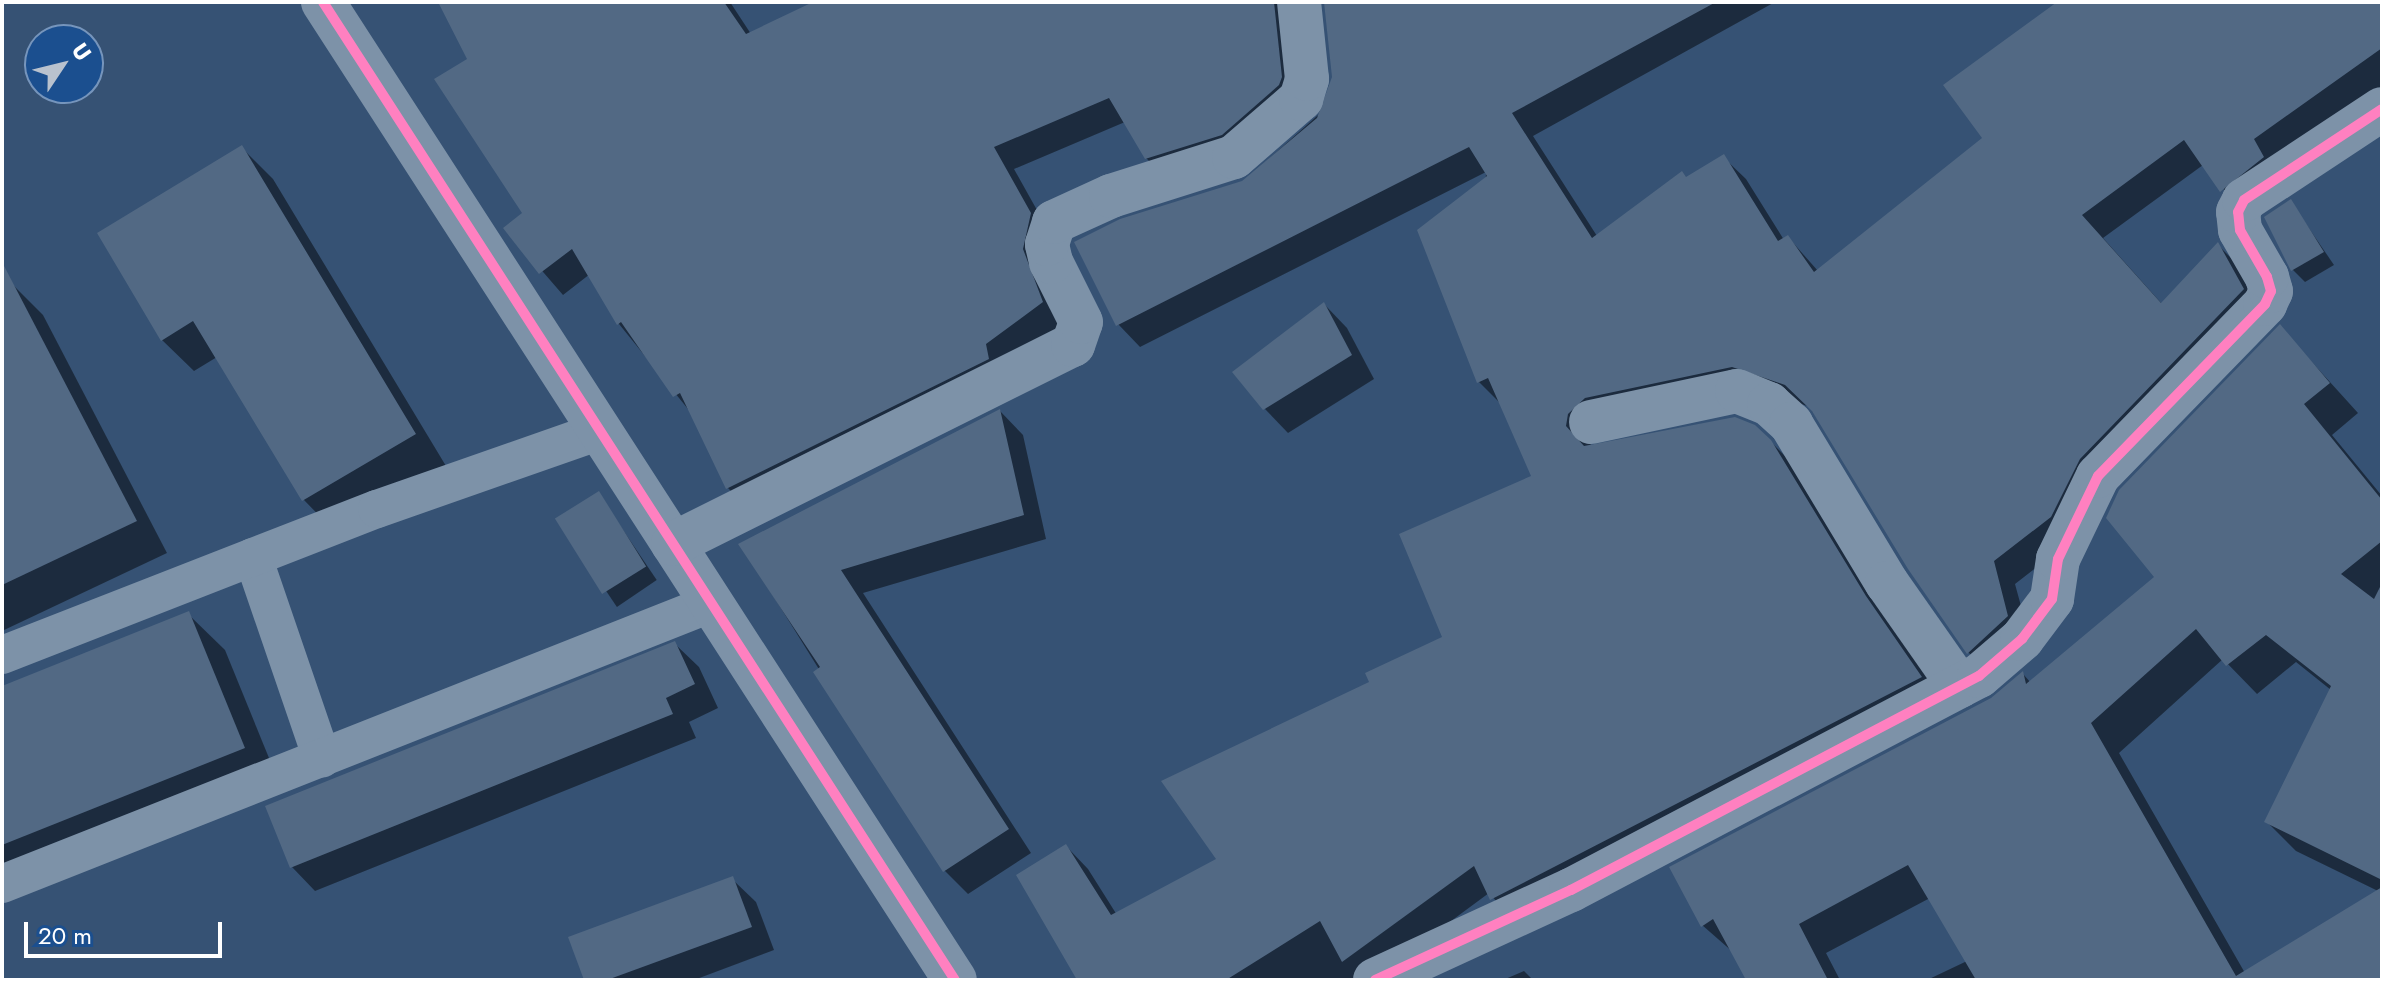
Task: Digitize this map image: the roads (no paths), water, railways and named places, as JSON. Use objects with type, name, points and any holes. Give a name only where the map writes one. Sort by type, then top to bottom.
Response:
[{"type":"street","points":[[323,2],[955,980]]},
{"type":"street","points":[[673,544],[1073,345],[1081,322],[1051,262],[1047,244],[1054,222],[1111,196],[1234,157],[1301,99],[1307,63],[1299,2]]},
{"type":"street","points":[[1375,980],[1571,890],[1959,686],[2022,639],[2052,599],[2058,559],[2098,476],[2265,304],[2271,291],[2267,277],[2240,230],[2238,212],[2244,200],[2382,109]]},
{"type":"street","points":[[1591,422],[1737,391],[1769,404],[1791,424],[1887,583],[1959,686]]},
{"type":"lane","points":[[2,655],[253,557],[600,431]]},
{"type":"lane","points":[[253,557],[322,758]]},
{"type":"lane","points":[[2,884],[710,604]]}]
